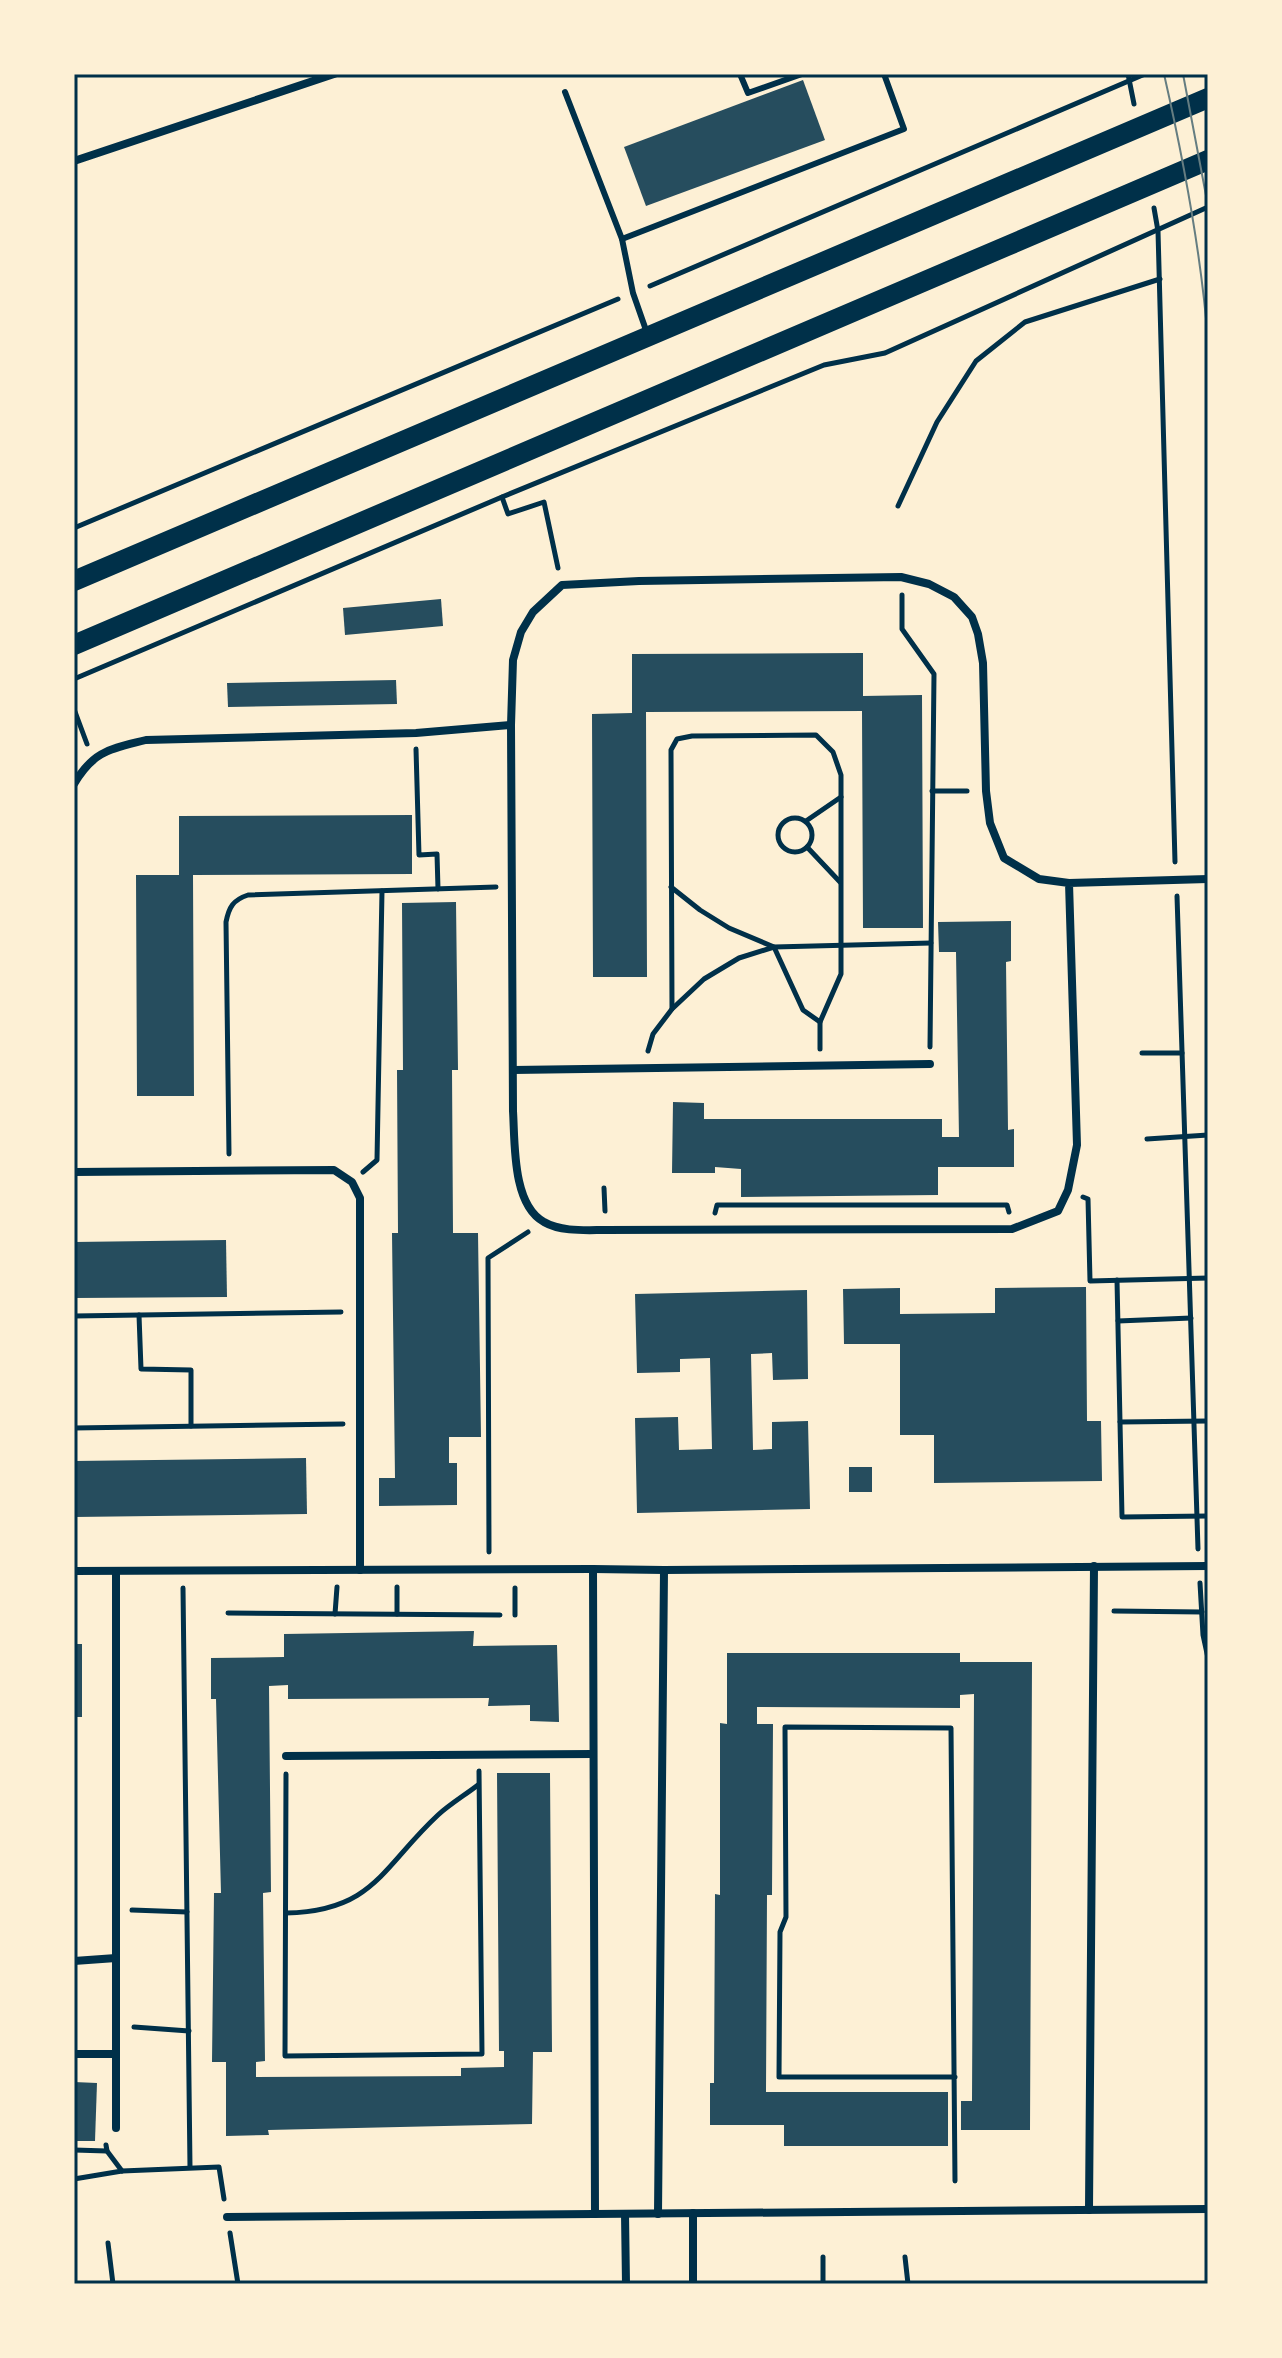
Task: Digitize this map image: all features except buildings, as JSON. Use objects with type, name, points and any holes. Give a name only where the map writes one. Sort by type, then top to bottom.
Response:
[{"type":"main road","points":[[74,581],[1208,98]]},
{"type":"main road","points":[[74,645],[1208,160]]},
{"type":"street","points":[[74,161],[334,74]]},
{"type":"street","points":[[1069,883],[1077,1145],[1068,1190],[1058,1211],[1012,1229],[576,1230],[544,1222],[530,1210],[517,1174],[513,1070],[513,660],[521,632],[533,612],[562,585],[901,577],[929,584],[954,597],[972,617],[978,634],[983,663],[986,791],[990,823],[1004,858],[1039,879],[1069,883],[1208,879]]},
{"type":"street","points":[[74,784],[103,751],[146,740],[416,733],[511,725]]},
{"type":"street","points":[[513,1070],[930,1064]]},
{"type":"street","points":[[74,1172],[334,1170],[352,1182],[360,1198],[360,1570]]},
{"type":"street","points":[[1089,2210],[1094,1566]]},
{"type":"street","points":[[74,1571],[1208,1566]]},
{"type":"street","points":[[593,1569],[595,2214]]},
{"type":"street","points":[[658,2214],[664,1570]]},
{"type":"street","points":[[116,1571],[116,2128]]},
{"type":"street","points":[[286,1756],[593,1754]]},
{"type":"street","points":[[74,1961],[116,1958]]},
{"type":"street","points":[[74,2054],[116,2054]]},
{"type":"street","points":[[227,2217],[1208,2209]]},
{"type":"street","points":[[693,2213],[693,2284]]},
{"type":"street","points":[[625,2214],[626,2284]]},
{"type":"lane","points":[[740,74],[748,93],[802,74]]},
{"type":"lane","points":[[622,239],[904,129],[884,74]]},
{"type":"lane","points":[[565,92],[622,239],[633,293],[648,337]]},
{"type":"path","points":[[1128,74],[1130,81]]},
{"type":"path","points":[[74,528],[1145,74]]},
{"type":"path","points":[[74,679],[502,497],[824,365],[885,353],[1208,207]]},
{"type":"path","points":[[1158,231],[1175,860]]},
{"type":"path","points":[[898,506],[937,422],[976,361],[1025,322],[1160,279]]},
{"type":"path","points":[[502,497],[508,514],[544,502],[562,585]]},
{"type":"path","points":[[901,577],[902,629],[934,674],[930,1064]]},
{"type":"path","points":[[74,709],[92,760]]},
{"type":"path","points":[[416,733],[419,855],[437,854],[438,889]]},
{"type":"path","points":[[671,887],[729,928],[774,947],[803,1010],[820,1022],[841,974],[841,775],[833,752],[816,735],[692,736],[677,739],[671,750],[671,887],[672,1009]]},
{"type":"path","points":[[932,791],[986,791]]},
{"type":"path","points":[[806,822],[841,796]]},
{"type":"path","points":[[795,818],[806,822],[812,831],[807,847],[791,853],[781,847],[777,837],[784,821],[795,818]]},
{"type":"path","points":[[807,847],[840,883]]},
{"type":"path","points":[[229,1171],[226,922],[229,908],[236,899],[248,895],[513,887]]},
{"type":"path","points":[[352,1182],[377,1160],[382,891]]},
{"type":"path","points":[[1177,908],[1197,1517]]},
{"type":"path","points":[[642,1068],[653,1034],[672,1009],[704,979],[739,958],[774,947],[931,943]]},
{"type":"path","points":[[1142,1053],[1182,1053]]},
{"type":"path","points":[[1147,1139],[1208,1135]]},
{"type":"path","points":[[1068,1190],[1088,1199],[1090,1281],[1208,1278]]},
{"type":"path","points":[[711,1230],[717,1205],[1007,1205],[1012,1229]]},
{"type":"path","points":[[489,1569],[488,1258],[544,1222]]},
{"type":"path","points":[[1117,1280],[1122,1517],[1208,1516]]},
{"type":"path","points":[[74,1316],[360,1312]]},
{"type":"path","points":[[139,1315],[141,1369],[191,1370],[191,1426]]},
{"type":"path","points":[[1118,1321],[1191,1318]]},
{"type":"path","points":[[1120,1422],[1208,1421]]},
{"type":"path","points":[[74,1428],[360,1424]]},
{"type":"path","points":[[515,1569],[515,1615]]},
{"type":"path","points":[[182,1571],[190,2167]]},
{"type":"path","points":[[1114,1611],[1202,1612],[1208,1658]]},
{"type":"path","points":[[228,1613],[500,1615]]},
{"type":"path","points":[[955,2077],[779,2077],[780,1932],[786,1917],[785,1727],[951,1728],[955,2077],[955,2181]]},
{"type":"path","points":[[286,1756],[285,2056],[482,2054],[479,1754]]},
{"type":"path","points":[[286,1913],[324,1910],[352,1899],[379,1878],[439,1814],[479,1784]]},
{"type":"path","points":[[116,1909],[187,1912]]},
{"type":"path","points":[[116,2026],[189,2031]]},
{"type":"path","points":[[74,2150],[107,2151]]},
{"type":"path","points":[[74,2179],[122,2171],[219,2167],[238,2284]]},
{"type":"path","points":[[108,2243],[113,2284]]},
{"type":"path","points":[[823,2257],[823,2284]]},
{"type":"path","points":[[905,2257],[908,2284]]},
{"type":"tram line","points":[[1164,74],[1191,207],[1208,341]]},
{"type":"tram line","points":[[1183,74],[1208,206]]}]
